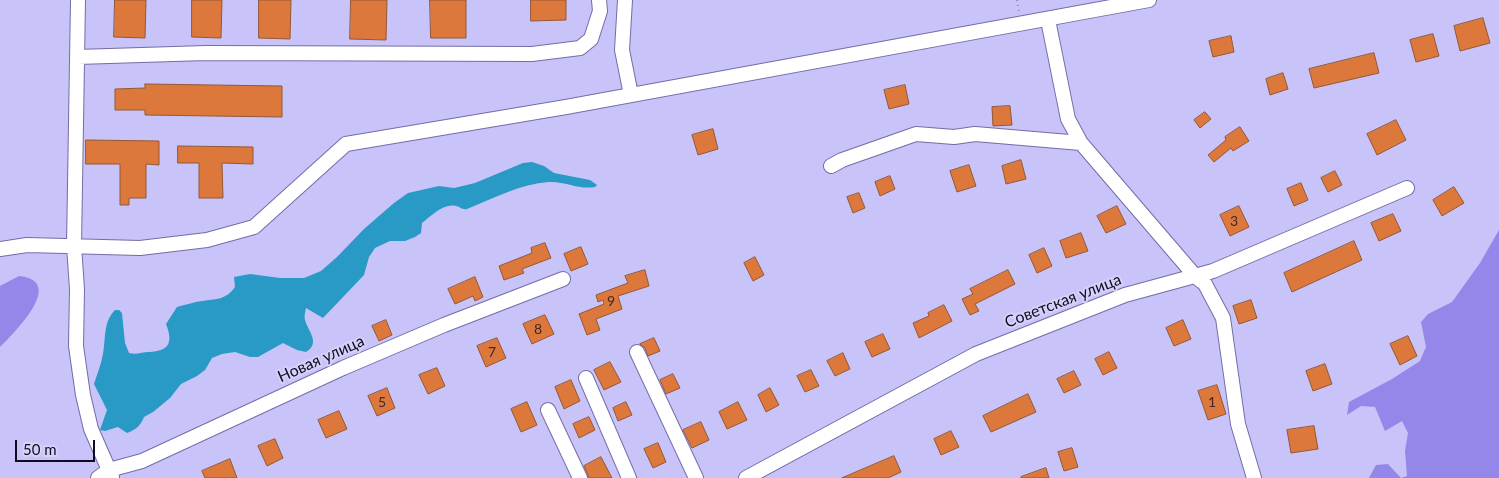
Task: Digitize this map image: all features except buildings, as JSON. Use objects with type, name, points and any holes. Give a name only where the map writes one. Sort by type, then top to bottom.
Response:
[{"type":"street","points":[[78,0],[74,246],[77,289],[76,346],[90,429],[107,475]]},
{"type":"street","points":[[78,57],[206,53],[532,54],[580,48],[586,44],[591,39],[600,12],[599,0]]},
{"type":"street","points":[[625,0],[622,50],[631,95]]},
{"type":"street","points":[[0,248],[28,245],[140,248],[207,240],[254,227],[346,144],[631,95],[1149,0]]},
{"type":"street","points":[[1048,20],[1068,119],[1081,143],[1196,277],[1205,284],[1223,318],[1238,424],[1254,478]]},
{"type":"street","points":[[832,166],[842,160],[916,134],[954,137],[975,134],[1081,143]]},
{"type":"street","name":"Советская улица","points":[[746,478],[976,354],[1125,295],[1196,277],[1407,188]]},
{"type":"street","name":"Новая улица","points":[[107,475],[142,461],[343,368],[444,325],[563,279]]},
{"type":"street","points":[[636,352],[696,478]]},
{"type":"street","points":[[586,378],[629,478]]},
{"type":"street","points":[[548,410],[580,478]]},
{"type":"shaded area","points":[[1499,230],[1499,478],[1401,478],[1407,476],[1405,451],[1408,433],[1402,421],[1385,431],[1375,407],[1361,406],[1347,415],[1349,402],[1392,379],[1420,361],[1426,347],[1421,322],[1428,314],[1452,302],[1480,263]]},
{"type":"shaded area","points":[[19,276],[33,280],[38,287],[38,297],[25,320],[0,347],[0,286]]},
{"type":"shaded area","points":[[1388,464],[1401,478],[1369,478],[1376,465]]},
{"type":"water","points":[[532,162],[544,166],[554,173],[590,180],[597,185],[589,188],[555,182],[538,183],[507,192],[467,209],[458,206],[442,208],[422,223],[421,233],[415,237],[405,241],[390,241],[375,248],[369,257],[364,275],[323,318],[306,308],[305,319],[313,345],[306,352],[283,343],[258,357],[250,357],[235,352],[222,354],[212,358],[205,370],[197,376],[181,384],[170,398],[144,417],[140,425],[133,430],[127,433],[118,427],[105,431],[100,430],[107,410],[94,384],[102,358],[108,320],[115,310],[119,310],[122,313],[125,343],[129,353],[137,354],[162,350],[169,341],[166,324],[177,307],[224,297],[235,287],[234,277],[250,274],[280,278],[304,278],[321,271],[364,229],[408,193],[439,186],[454,188],[475,183],[523,163]]}]
